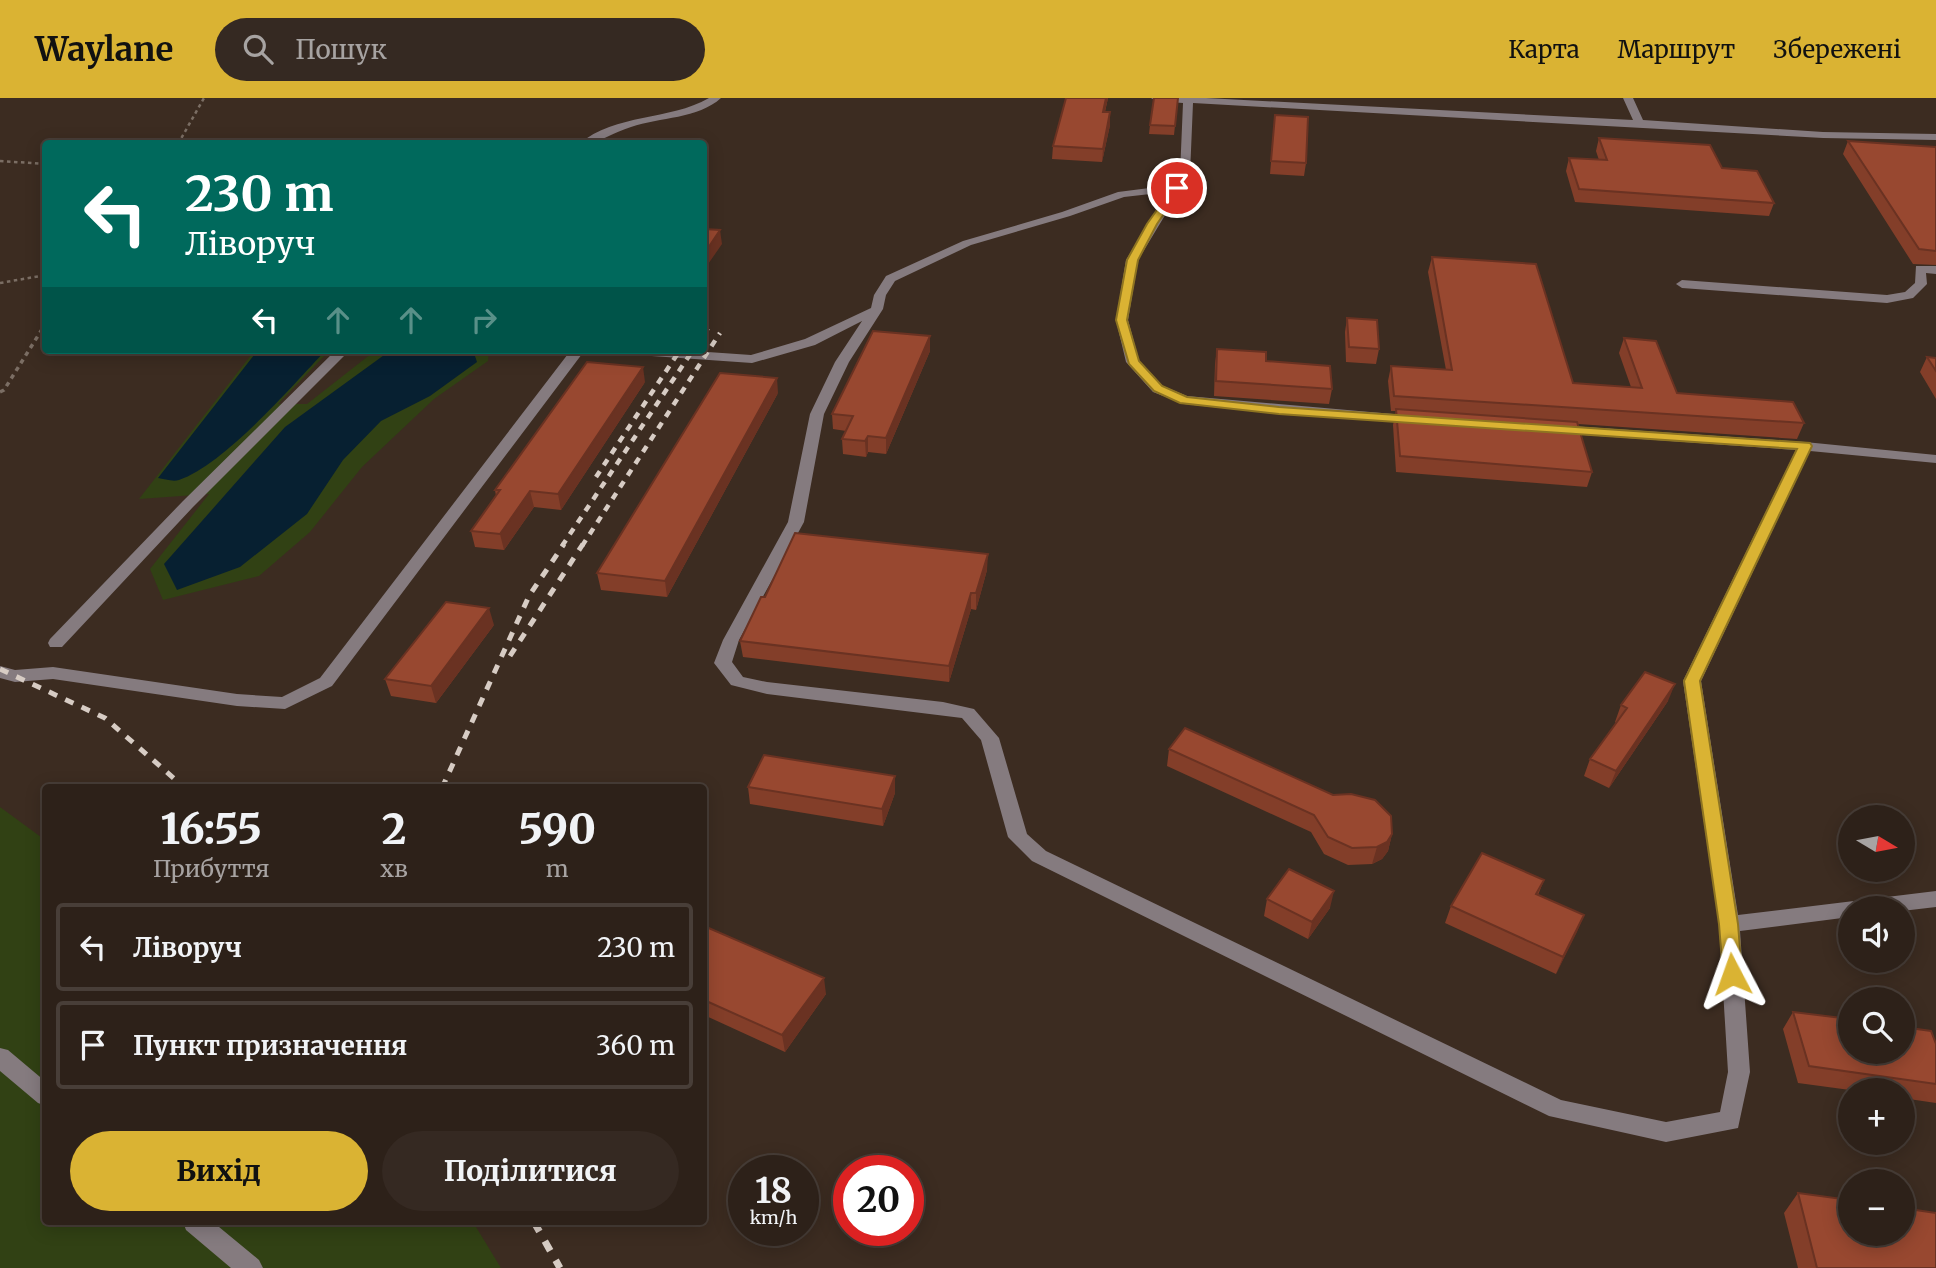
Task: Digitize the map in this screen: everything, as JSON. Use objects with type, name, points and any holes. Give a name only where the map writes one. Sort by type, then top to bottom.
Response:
[{"type":"street","points":[[593,140],[631,123],[705,106],[716,98]]},
{"type":"street","points":[[1156,98],[1248,100],[1823,135],[1936,137]]},
{"type":"street","points":[[1628,98],[1639,122]]},
{"type":"street","points":[[1188,100],[1185,174],[1132,260],[1122,320],[1133,362],[1158,389],[1184,400],[1431,421]]},
{"type":"street","points":[[1177,188],[1122,194],[1066,214],[967,243],[890,279],[880,295],[877,309],[842,362],[817,414],[796,522],[731,640],[723,663],[737,681],[767,688],[968,713],[990,738],[1018,837],[1039,856],[1557,1109],[1666,1132],[1730,1121],[1740,1072],[1729,924],[1692,681],[1805,446]]},
{"type":"street","points":[[1682,284],[1887,299],[1909,295],[1921,284],[1920,269],[1936,270]]},
{"type":"street","points":[[681,354],[752,359],[810,342],[877,309]]},
{"type":"street","points":[[56,643],[339,354]]},
{"type":"street","points":[[0,672],[15,676],[53,673],[237,700],[285,703],[327,681],[575,354]]},
{"type":"street","points":[[1542,428],[1805,446],[1936,459]]},
{"type":"street","points":[[1915,901],[1936,899]]},
{"type":"street","points":[[1729,924],[1838,910]]},
{"type":"street","points":[[0,1057],[42,1093]]},
{"type":"street","points":[[199,1225],[250,1268]]},
{"type":"path","points":[[180,140],[204,98]]},
{"type":"path","points":[[1,161],[42,164]]},
{"type":"path","points":[[0,283],[42,276]]},
{"type":"path","points":[[2,391],[42,329]]},
{"type":"green space","points":[[252,354],[326,354],[278,404],[307,404],[371,354],[489,354],[488,361],[434,399],[362,467],[310,532],[259,576],[163,600],[150,569],[209,494],[139,499]]},
{"type":"green space","points":[[0,807],[42,838],[42,1225],[475,1225],[501,1268],[0,1268]]},
{"type":"water","points":[[255,354],[322,354],[277,403],[217,458],[179,480],[158,478]]},
{"type":"water","points":[[385,354],[474,354],[477,362],[430,396],[381,421],[343,460],[307,514],[240,567],[177,590],[164,564],[285,427]]},
{"type":"building","points":[[1066,98],[1106,98],[1103,112],[1110,112],[1103,149],[1053,146]]},
{"type":"building","points":[[1154,98],[1178,98],[1175,126],[1150,125]]},
{"type":"building","points":[[1275,115],[1308,117],[1306,163],[1271,161]]},
{"type":"building","points":[[1599,138],[1710,145],[1722,168],[1757,171],[1774,203],[1579,189],[1569,158],[1607,160]]},
{"type":"building","points":[[1848,141],[1936,147],[1936,251],[1919,249]]},
{"type":"building","points":[[707,229],[720,230],[707,250]]},
{"type":"building","points":[[1432,257],[1536,264],[1573,383],[1642,388],[1624,338],[1656,341],[1677,393],[1793,402],[1804,423],[1394,396],[1391,366],[1452,370]]},
{"type":"building","points":[[1347,318],[1377,320],[1379,349],[1349,347]]},
{"type":"building","points":[[873,331],[930,336],[886,438],[868,436],[865,441],[842,439],[853,416],[832,414]]},
{"type":"building","points":[[1217,349],[1266,352],[1266,361],[1330,366],[1332,389],[1216,381]]},
{"type":"building","points":[[1927,357],[1936,358],[1936,371]]},
{"type":"building","points":[[587,362],[643,367],[558,494],[530,491],[500,534],[471,531],[500,490],[495,490]]},
{"type":"building","points":[[720,373],[777,378],[665,581],[597,573]]},
{"type":"building","points":[[1396,409],[1577,422],[1592,472],[1400,456]]},
{"type":"building","points":[[795,533],[988,554],[976,593],[971,593],[949,666],[740,641],[761,597],[765,597]]},
{"type":"building","points":[[446,602],[489,608],[431,686],[385,679]]},
{"type":"building","points":[[1645,672],[1675,684],[1616,771],[1590,759],[1627,708],[1621,705]]},
{"type":"building","points":[[1185,728],[1333,795],[1351,794],[1375,800],[1391,816],[1392,834],[1387,842],[1377,847],[1352,848],[1328,837],[1314,815],[1169,749]]},
{"type":"building","points":[[764,755],[895,776],[882,809],[748,787]]},
{"type":"building","points":[[1482,853],[1544,880],[1536,894],[1584,915],[1563,957],[1451,906]]},
{"type":"building","points":[[1289,869],[1334,891],[1312,922],[1267,899]]},
{"type":"building","points":[[707,927],[824,978],[782,1035],[707,1001]]},
{"type":"building","points":[[1793,1012],[1838,1018],[1838,1064],[1915,1064],[1915,1029],[1931,1031],[1936,1044],[1936,1084],[1915,1081],[1915,1078],[1894,1078],[1809,1066]]},
{"type":"building","points":[[1798,1193],[1838,1198],[1838,1246],[1915,1246],[1915,1210],[1936,1213],[1936,1268],[1817,1268]]},
{"type":"railway","points":[[707,330],[710,325]]},
{"type":"railway","points":[[707,353],[720,333]]},
{"type":"railway","points":[[596,477],[677,354]]},
{"type":"railway","points":[[562,546],[690,354]]},
{"type":"railway","points":[[582,546],[706,354]]},
{"type":"railway","points":[[444,784],[529,596],[564,544]]},
{"type":"railway","points":[[510,656],[583,544]]},
{"type":"railway","points":[[0,669],[105,718],[180,784]]},
{"type":"railway","points":[[536,1225],[560,1268]]},
{"type":"route","points":[[1177,188],[1152,224],[1132,260],[1122,320],[1133,362],[1158,389],[1184,400],[1279,410],[1805,446],[1692,681],[1729,924],[1732,974]]}]
